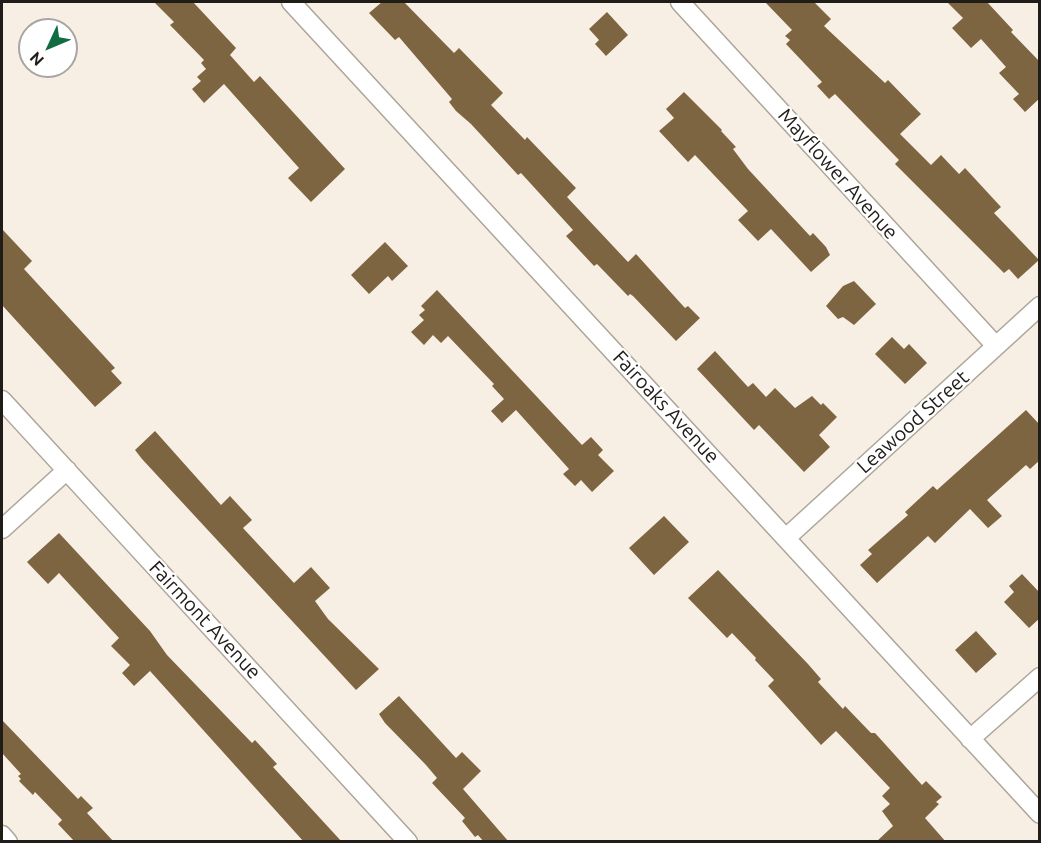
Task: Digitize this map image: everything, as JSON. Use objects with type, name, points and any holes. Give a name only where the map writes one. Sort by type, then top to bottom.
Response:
[{"type":"street","name":"Fairoaks Avenue","points":[[291,2],[1040,814]]},
{"type":"street","name":"Mayflower Avenue","points":[[680,2],[996,346]]},
{"type":"street","name":"Leawood Street","points":[[786,538],[1040,306]]},
{"type":"street","name":"Fairmont Avenue","points":[[2,399],[408,842]]},
{"type":"street","points":[[2,529],[67,470]]},
{"type":"street","points":[[970,739],[1040,677]]},
{"type":"street","points":[[2,834],[8,842]]},
{"type":"building","points":[[154,2],[193,2],[236,48],[230,55],[254,82],[260,76],[345,169],[311,202],[288,178],[299,168],[224,84],[204,103],[192,89],[201,81],[197,77],[206,69],[201,63],[204,60],[170,25],[174,22]]},
{"type":"building","points":[[382,2],[404,2],[454,53],[459,48],[503,93],[491,105],[525,140],[527,137],[576,188],[567,197],[628,262],[636,254],[685,308],[688,306],[700,318],[676,341],[633,296],[630,294],[628,296],[597,264],[594,266],[566,236],[573,230],[521,173],[518,175],[456,111],[449,102],[452,99],[399,37],[395,40],[369,13]]},
{"type":"building","points":[[765,2],[814,2],[831,19],[824,26],[885,83],[888,80],[921,114],[900,134],[931,165],[941,155],[959,174],[965,168],[1001,207],[994,213],[1039,260],[1018,279],[1009,269],[1004,273],[895,164],[899,160],[835,94],[829,99],[817,86],[822,82],[786,44],[790,40],[785,36],[792,30]]},
{"type":"building","points":[[947,2],[987,2],[1013,30],[1011,32],[1040,62],[1040,98],[1025,112],[1013,99],[1019,94],[999,73],[1006,67],[981,39],[971,48],[952,28],[963,18]]},
{"type":"building","points":[[607,12],[628,35],[606,56],[595,44],[599,40],[589,29]]},
{"type":"building","points":[[684,92],[722,130],[736,147],[733,149],[748,169],[810,236],[813,233],[826,247],[830,255],[811,272],[771,229],[758,241],[738,220],[748,211],[695,155],[688,162],[659,131],[674,118],[666,109]]},
{"type":"building","points":[[2,229],[32,261],[24,269],[115,368],[111,371],[122,383],[95,407],[2,305]]},
{"type":"building","points":[[385,242],[408,266],[392,281],[388,276],[369,294],[351,275]]},
{"type":"building","points":[[854,281],[876,304],[854,325],[843,317],[838,319],[826,306],[843,286]]},
{"type":"building","points":[[437,290],[582,445],[591,437],[603,450],[598,455],[614,471],[592,492],[581,480],[575,486],[563,474],[569,469],[516,410],[502,423],[491,411],[504,399],[492,386],[494,384],[448,336],[441,343],[433,335],[424,345],[411,332],[424,320],[419,315],[425,310],[421,306]]},
{"type":"building","points":[[892,337],[904,349],[909,344],[927,363],[905,384],[875,354]]},
{"type":"building","points":[[715,351],[748,387],[753,383],[766,397],[775,388],[795,408],[812,396],[837,417],[819,435],[830,447],[804,472],[759,425],[754,430],[697,369]]},
{"type":"building","points":[[1026,410],[1040,425],[1040,460],[1030,469],[1026,465],[987,500],[1002,516],[988,528],[970,509],[935,543],[928,536],[877,583],[860,565],[872,554],[868,550],[908,515],[905,512],[933,486],[937,490]]},
{"type":"building","points":[[155,431],[221,505],[230,496],[252,520],[243,528],[294,583],[311,567],[330,588],[315,601],[328,619],[379,669],[356,690],[135,450]]},
{"type":"building","points":[[664,516],[689,542],[654,575],[629,548]]},
{"type":"building","points":[[59,533],[150,631],[167,655],[252,743],[255,740],[277,764],[273,767],[342,842],[304,842],[150,671],[134,686],[122,673],[130,665],[111,646],[119,638],[59,573],[48,584],[27,562]]},
{"type":"building","points":[[718,570],[808,664],[821,679],[818,682],[843,709],[845,706],[871,733],[875,733],[922,785],[926,781],[942,797],[936,802],[939,804],[925,818],[946,842],[876,842],[893,826],[882,811],[890,804],[882,796],[890,788],[836,731],[821,745],[768,686],[774,680],[755,660],[756,658],[732,633],[727,638],[688,598]]},
{"type":"building","points":[[1022,574],[1040,593],[1040,618],[1029,628],[1004,602],[1014,592],[1009,586]]},
{"type":"building","points":[[976,631],[997,654],[976,673],[955,650]]},
{"type":"building","points":[[399,696],[456,758],[462,752],[481,771],[463,789],[509,842],[484,842],[478,835],[475,837],[462,821],[465,818],[432,783],[437,778],[385,723],[379,714]]},
{"type":"building","points":[[2,720],[78,799],[81,796],[93,808],[87,813],[114,842],[75,842],[58,824],[62,820],[35,792],[33,795],[19,781],[21,779],[18,776],[21,774],[2,753]]}]
